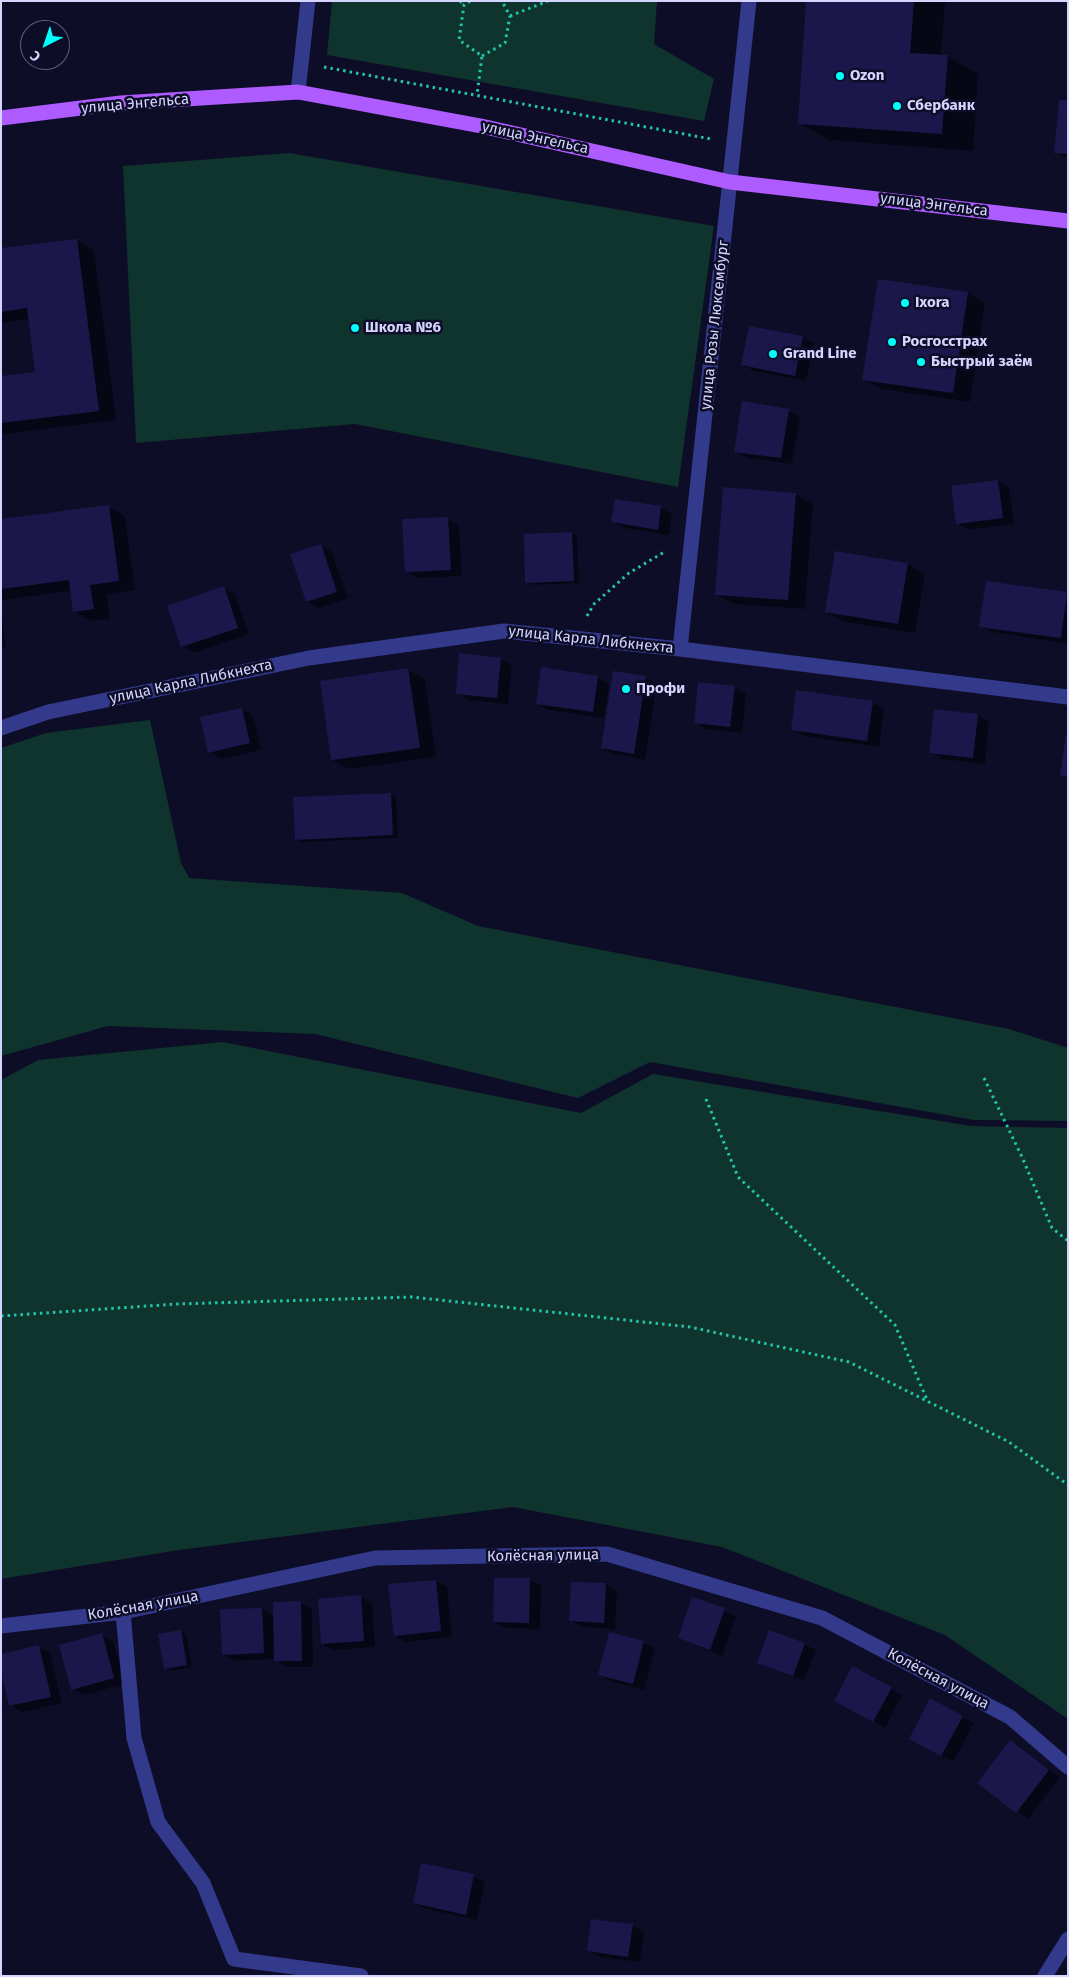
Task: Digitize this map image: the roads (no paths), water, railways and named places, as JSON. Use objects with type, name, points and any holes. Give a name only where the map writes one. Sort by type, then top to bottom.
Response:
[{"type":"main road","name":"улица Энгельса","points":[[1,118],[121,103],[298,92],[481,126],[730,182],[1068,221]]},
{"type":"street","points":[[298,92],[308,1]]},
{"type":"street","name":"улица Розы Люксембург","points":[[680,649],[749,1]]},
{"type":"street","name":"улица Карла Либкнехта","points":[[1,728],[48,712],[309,658],[504,631],[680,649],[1068,697]]},
{"type":"street","name":"Колёсная улица","points":[[1,1626],[123,1612],[375,1558],[607,1554],[822,1618],[1010,1717],[1068,1767]]},
{"type":"street","points":[[123,1612],[134,1738],[158,1822],[203,1883],[234,1959],[361,1976]]},
{"type":"street","points":[[1044,1976],[1068,1939]]},
{"type":"place","name":"Ozon","points":[[840,76]]},
{"type":"place","name":"Сбербанк","points":[[897,106]]},
{"type":"place","name":"Ixora","points":[[905,303]]},
{"type":"place","name":"Школа №6","points":[[355,328]]},
{"type":"place","name":"Росгосстрах","points":[[892,342]]},
{"type":"place","name":"Grand Line","points":[[773,354]]},
{"type":"place","name":"Быстрый заём","points":[[921,362]]},
{"type":"place","name":"Профи","points":[[626,689]]}]
